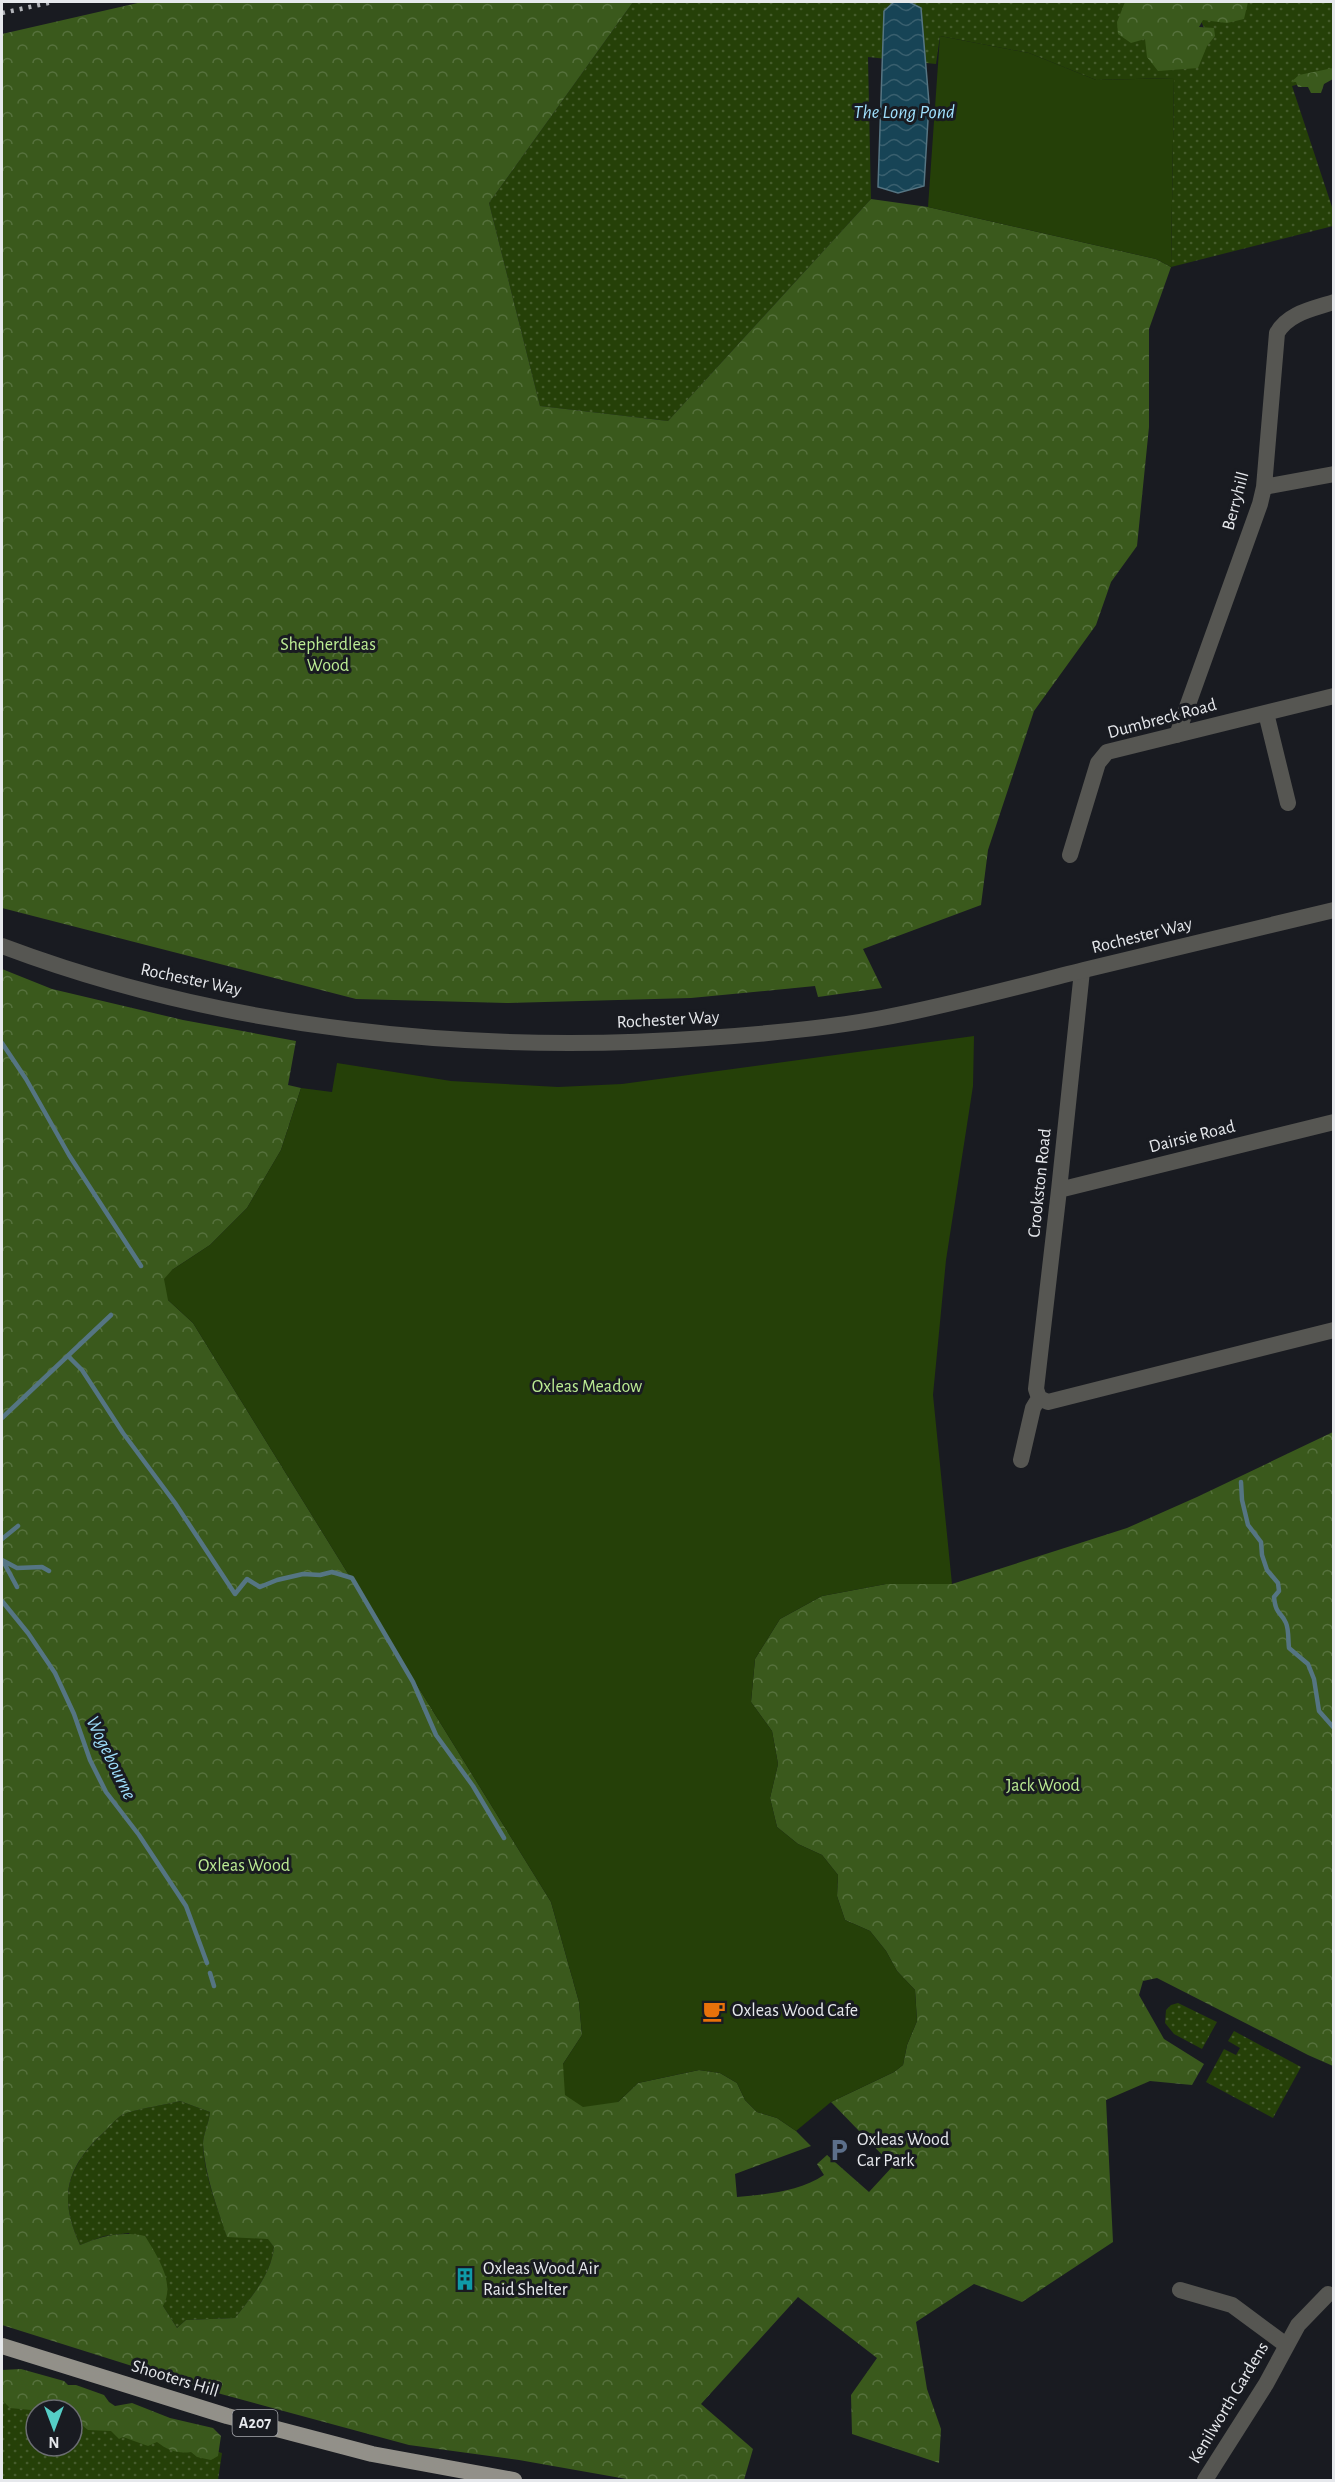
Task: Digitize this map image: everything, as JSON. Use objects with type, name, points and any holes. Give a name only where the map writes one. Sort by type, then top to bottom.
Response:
[{"type":"main road","name":"Shooters Hill","points":[[2,2346],[237,2419],[372,2454],[513,2481]]},
{"type":"street","name":"Berryhill","points":[[1177,735],[1260,504],[1264,487],[1277,333],[1282,323],[1291,316],[1334,303]]},
{"type":"street","points":[[1264,487],[1334,474]]},
{"type":"street","name":"Dumbreck Road","points":[[1070,855],[1098,763],[1107,752],[1334,696]]},
{"type":"street","points":[[1266,713],[1287,803]]},
{"type":"street","name":"Rochester Way","points":[[2,946],[51,965],[113,983],[271,1017],[357,1031],[555,1044],[650,1042],[780,1033],[882,1018],[1334,910]]},
{"type":"street","name":"Crookston Road","points":[[1021,1460],[1033,1408],[1039,1398],[1036,1389],[1082,971]]},
{"type":"street","name":"Dairsie Road","points":[[1059,1190],[1334,1122]]},
{"type":"street","points":[[1039,1398],[1048,1402],[1334,1330]]},
{"type":"street","name":"Kenilworth Gardens","points":[[1180,2289],[1232,2305],[1286,2346]]},
{"type":"street","name":"Kenilworth Gardens","points":[[1205,2481],[1266,2384],[1298,2325],[1328,2294]]},
{"type":"green space","name":"Shepherdleas Wood","points":[[142,2],[633,2],[489,203],[540,406],[668,421],[871,199],[928,207],[1156,259],[1171,267],[1149,329],[1149,427],[1137,546],[1111,582],[1096,625],[1034,711],[988,850],[981,905],[863,949],[882,988],[818,997],[815,986],[691,998],[507,1003],[356,999],[2,908],[2,34]]},
{"type":"green space","points":[[633,2],[1142,2],[1209,38],[1197,13],[1232,2],[1333,2],[1333,76],[1292,86],[1333,210],[1333,226],[1171,267],[1174,78],[1096,80],[1029,53],[940,36],[936,64],[868,57],[871,199],[668,421],[540,406],[489,203]]},
{"type":"green space","points":[[1125,2],[1248,2],[1244,19],[1227,23],[1203,20],[1199,27],[1214,28],[1215,36],[1207,46],[1198,68],[1158,71],[1147,57],[1145,39],[1131,43],[1118,34],[1117,22]]},
{"type":"green space","points":[[940,36],[1029,53],[1096,80],[1174,78],[1171,267],[1156,259],[928,207]]},
{"type":"green space","points":[[1333,68],[1333,79],[1324,84],[1321,93],[1311,93],[1308,87],[1298,87],[1296,82],[1291,82],[1299,75]]},
{"type":"green space","points":[[2,969],[52,989],[183,1020],[296,1041],[288,1085],[301,1088],[281,1150],[247,1208],[210,1245],[172,1270],[168,1300],[193,1323],[551,1902],[579,2002],[582,2035],[563,2064],[618,2102],[638,2083],[699,2070],[720,2073],[737,2083],[745,2100],[757,2112],[777,2118],[796,2131],[811,2146],[735,2174],[737,2197],[793,2189],[814,2181],[824,2175],[817,2164],[827,2155],[869,2192],[893,2166],[831,2102],[894,2072],[903,2065],[907,2045],[917,2021],[915,1990],[897,1971],[886,1951],[870,1931],[845,1920],[837,1896],[838,1875],[822,1855],[798,1844],[777,1827],[770,1798],[778,1764],[772,1731],[751,1702],[755,1659],[780,1619],[822,1596],[886,1584],[952,1584],[1127,1528],[1333,1432],[1333,2066],[1157,1978],[1143,1981],[1139,1995],[1164,2039],[1204,2064],[1192,2085],[1150,2081],[1106,2100],[1113,2242],[1022,2302],[974,2284],[916,2322],[927,2389],[941,2429],[939,2463],[852,2434],[851,2395],[877,2358],[798,2297],[701,2404],[753,2449],[744,2480],[632,2480],[519,2460],[409,2445],[221,2394],[2,2325]],"holes":[[[180,2101],[210,2112],[203,2140],[204,2156],[212,2191],[227,2237],[268,2239],[274,2247],[265,2276],[235,2318],[186,2320],[177,2328],[163,2306],[166,2297],[166,2279],[155,2252],[145,2236],[111,2235],[80,2245],[69,2213],[69,2185],[80,2160],[122,2115]]]},
{"type":"green space","name":"Oxleas Meadow","points":[[974,1036],[973,1086],[946,1260],[933,1395],[952,1584],[886,1584],[822,1596],[780,1619],[755,1659],[751,1702],[772,1731],[778,1764],[770,1798],[777,1827],[798,1844],[822,1855],[838,1875],[837,1896],[845,1920],[870,1931],[886,1951],[897,1971],[915,1990],[917,2021],[907,2045],[903,2065],[894,2072],[831,2102],[796,2131],[777,2118],[757,2112],[745,2100],[737,2083],[720,2073],[699,2070],[638,2083],[618,2102],[583,2107],[565,2095],[563,2064],[582,2035],[579,2002],[551,1902],[193,1323],[168,1300],[164,1279],[172,1270],[210,1245],[247,1208],[281,1150],[301,1088],[332,1092],[337,1063],[451,1081],[558,1087],[622,1084]]},
{"type":"green space","points":[[1178,2003],[1217,2022],[1202,2049],[1174,2034],[1165,2023],[1166,2010]]},
{"type":"green space","points":[[1234,2031],[1301,2067],[1273,2118],[1206,2082],[1224,2049],[1236,2055],[1240,2048],[1228,2041]]},
{"type":"green space","points":[[180,2101],[210,2112],[203,2140],[204,2156],[212,2191],[227,2236],[268,2238],[274,2247],[265,2276],[235,2318],[186,2320],[177,2328],[163,2306],[129,2233],[104,2236],[80,2245],[69,2213],[68,2199],[73,2173],[80,2160],[117,2119],[134,2111]]},
{"type":"green space","points":[[21,2369],[104,2395],[115,2406],[132,2403],[170,2418],[213,2428],[221,2436],[218,2456],[211,2460],[197,2457],[191,2452],[173,2451],[157,2442],[148,2446],[123,2437],[119,2439],[111,2431],[88,2430],[84,2427],[84,2398],[24,2398],[24,2409],[10,2408],[2,2400],[2,2370]]},
{"type":"green space","points":[[2,2391],[24,2403],[24,2458],[84,2458],[84,2414],[222,2453],[218,2480],[2,2480]]},
{"type":"water","name":"The Long Pond","points":[[894,2],[909,2],[921,8],[929,103],[924,186],[898,193],[878,187],[884,11]]},
{"type":"waterway","points":[[2,1043],[26,1079],[69,1155],[141,1266]]},
{"type":"waterway","points":[[2,1418],[111,1315]]},
{"type":"waterway","points":[[68,1356],[82,1370],[235,1594],[247,1579],[260,1587],[303,1574],[320,1575],[332,1572],[352,1578],[413,1682],[436,1735],[473,1786],[504,1838]]},
{"type":"waterway","points":[[1241,1482],[1242,1500],[1248,1525],[1261,1542],[1267,1570],[1278,1583],[1279,1591],[1274,1597],[1275,1603],[1287,1626],[1289,1648],[1308,1664],[1314,1679],[1319,1711],[1334,1728]]},
{"type":"waterway","points":[[2,1539],[18,1526]]},
{"type":"waterway","points":[[2,1560],[17,1568],[42,1567],[49,1571]]},
{"type":"waterway","points":[[3,1561],[17,1587]]},
{"type":"waterway","name":"Wogebourne","points":[[2,1601],[28,1633],[55,1673],[74,1714],[90,1760],[106,1792],[139,1835],[186,1906],[207,1963]]},
{"type":"waterway","name":"Wogebourne","points":[[210,1973],[214,1986]]},
{"type":"railway","points":[[2,13],[53,2]]},
{"type":"place","name":"Oxleas Wood Cafe","points":[[714,2011]]},
{"type":"place","name":"Oxleas Wood Car Park","points":[[839,2150]]},
{"type":"place","name":"Oxleas Wood Air Raid Shelter","points":[[465,2279]]},
{"type":"park label","name":"Jack Wood","points":[[1043,1786]]},
{"type":"park label","name":"Oxleas Wood","points":[[244,1866]]}]
